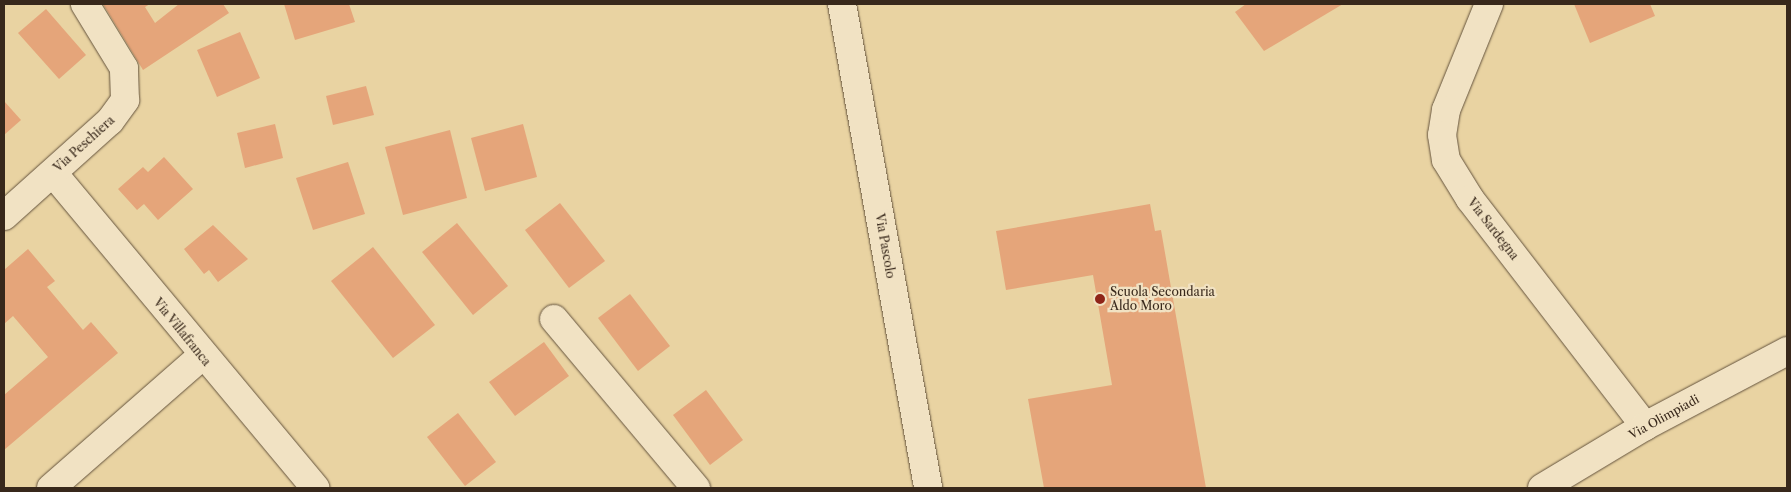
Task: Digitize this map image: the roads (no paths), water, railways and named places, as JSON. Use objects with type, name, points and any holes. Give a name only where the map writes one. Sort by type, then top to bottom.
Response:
[{"type":"street","name":"Via Peschiera","points":[[4,216],[116,115],[127,92],[124,68],[85,4]]},
{"type":"street","name":"Via Pascolo","points":[[842,4],[928,488]]},
{"type":"street","name":"Via Sardegna","points":[[1489,4],[1446,110],[1442,135],[1446,160],[1470,198],[1645,426]]},
{"type":"street","name":"Via Villafranca","points":[[52,173],[202,356],[315,488]]},
{"type":"street","points":[[554,319],[696,488]]},
{"type":"street","name":"Via Olimpiadi","points":[[1542,488],[1645,426],[1787,351]]},
{"type":"street","points":[[51,488],[202,356]]},
{"type":"place","name":"Scuola Secondaria Aldo Moro","points":[[1100,299]]}]
